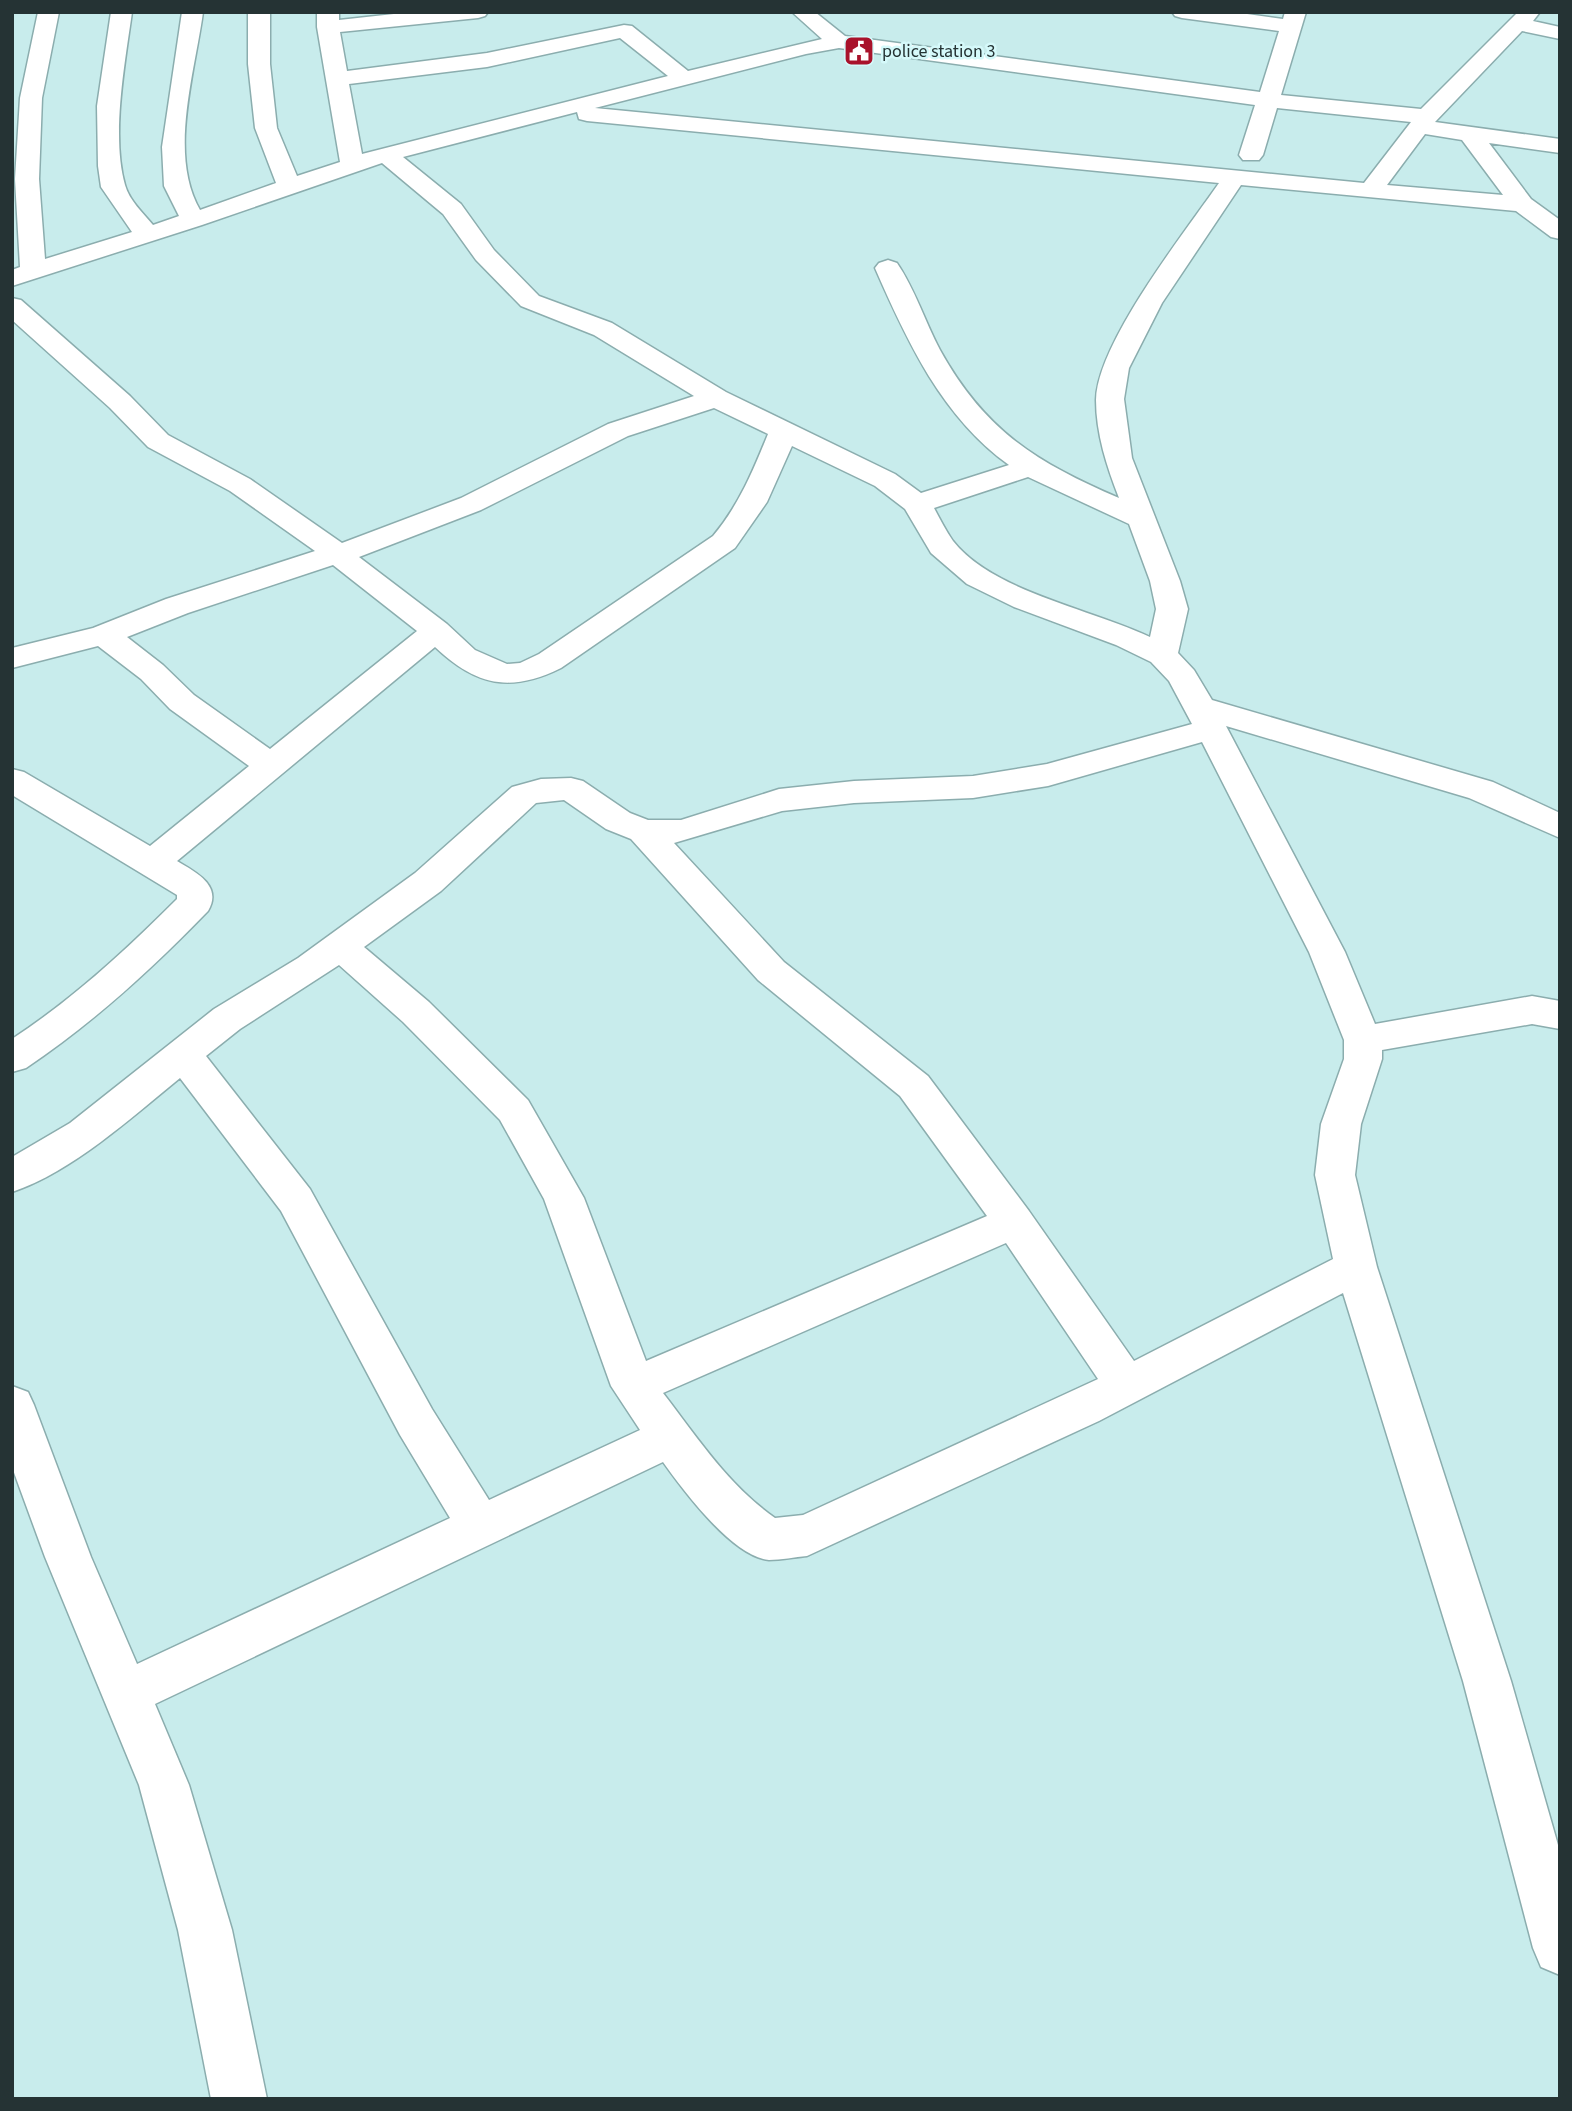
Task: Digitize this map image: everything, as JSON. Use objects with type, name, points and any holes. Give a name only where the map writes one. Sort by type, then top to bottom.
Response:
[{"type":"street","points":[[49,12],[32,98],[23,275],[193,220],[368,158],[805,48],[839,42],[1425,122],[1470,134],[1560,146]]},
{"type":"street","points":[[122,12],[108,106],[110,166],[113,187],[127,210],[148,234]]},
{"type":"street","points":[[193,12],[175,125],[174,159],[176,186],[193,220]]},
{"type":"street","points":[[259,12],[259,64],[266,128],[289,186]]},
{"type":"street","points":[[337,79],[408,38],[478,12]]},
{"type":"street","points":[[802,12],[839,42]]},
{"type":"street","points":[[1182,12],[1293,19],[1251,155]]},
{"type":"street","points":[[1371,191],[1382,173],[1425,122],[1524,18],[1560,33]]},
{"type":"street","points":[[685,79],[624,31],[487,60],[328,19],[337,79],[368,158],[452,209],[485,255],[530,301],[603,329],[716,398],[885,480],[917,504],[942,547],[978,578],[1025,600],[1127,638],[1162,656],[1183,677],[1326,952],[1363,1040],[1363,1059],[1341,1124],[1335,1175],[1356,1267],[1487,1681],[1560,1948]]},
{"type":"street","points":[[561,111],[1522,204]]},
{"type":"street","points":[[1470,134],[1522,204],[1560,232]]},
{"type":"street","points":[[1162,656],[1172,609],[1165,581],[1118,458],[1110,399],[1116,368],[1165,276],[1234,178]]},
{"type":"street","points":[[888,268],[944,383],[977,423],[1001,446],[1030,467],[1141,519]]},
{"type":"street","points":[[12,306],[120,402],[158,441],[240,485],[336,554],[436,631],[464,657],[503,674],[526,673],[550,661],[724,542],[745,520],[754,504],[784,430]]},
{"type":"street","points":[[12,658],[104,635],[177,606],[384,538],[471,504],[618,430],[716,398]]},
{"type":"street","points":[[917,504],[1030,467]]},
{"type":"street","points":[[153,862],[436,631]]},
{"type":"street","points":[[104,635],[152,672],[182,702],[272,767]]},
{"type":"street","points":[[12,1176],[84,1134],[227,1019],[340,946],[428,882],[524,795],[541,790],[570,789],[618,821],[643,831],[683,831],[779,800],[854,792],[973,788],[1048,775],[1207,719],[1481,790],[1560,827]]},
{"type":"street","points":[[12,780],[153,862],[187,883],[195,892],[195,902],[166,933],[81,1009],[12,1058]]},
{"type":"street","points":[[643,831],[771,971],[914,1086],[1014,1222],[1127,1385]]},
{"type":"street","points":[[340,946],[416,1012],[514,1110],[564,1198],[633,1386],[705,1483],[741,1520],[768,1539],[807,1535],[1127,1385],[1356,1267]]},
{"type":"street","points":[[1363,1040],[1532,1010],[1560,1015]]},
{"type":"street","points":[[183,1054],[296,1200],[416,1422],[481,1528]]},
{"type":"street","points":[[633,1386],[1014,1222]]},
{"type":"street","points":[[12,1405],[68,1557],[164,1785],[205,1930],[239,2099]]},
{"type":"street","points":[[126,1693],[671,1437]]},
{"type":"place","name":"police station 3","points":[[859,51]]}]
